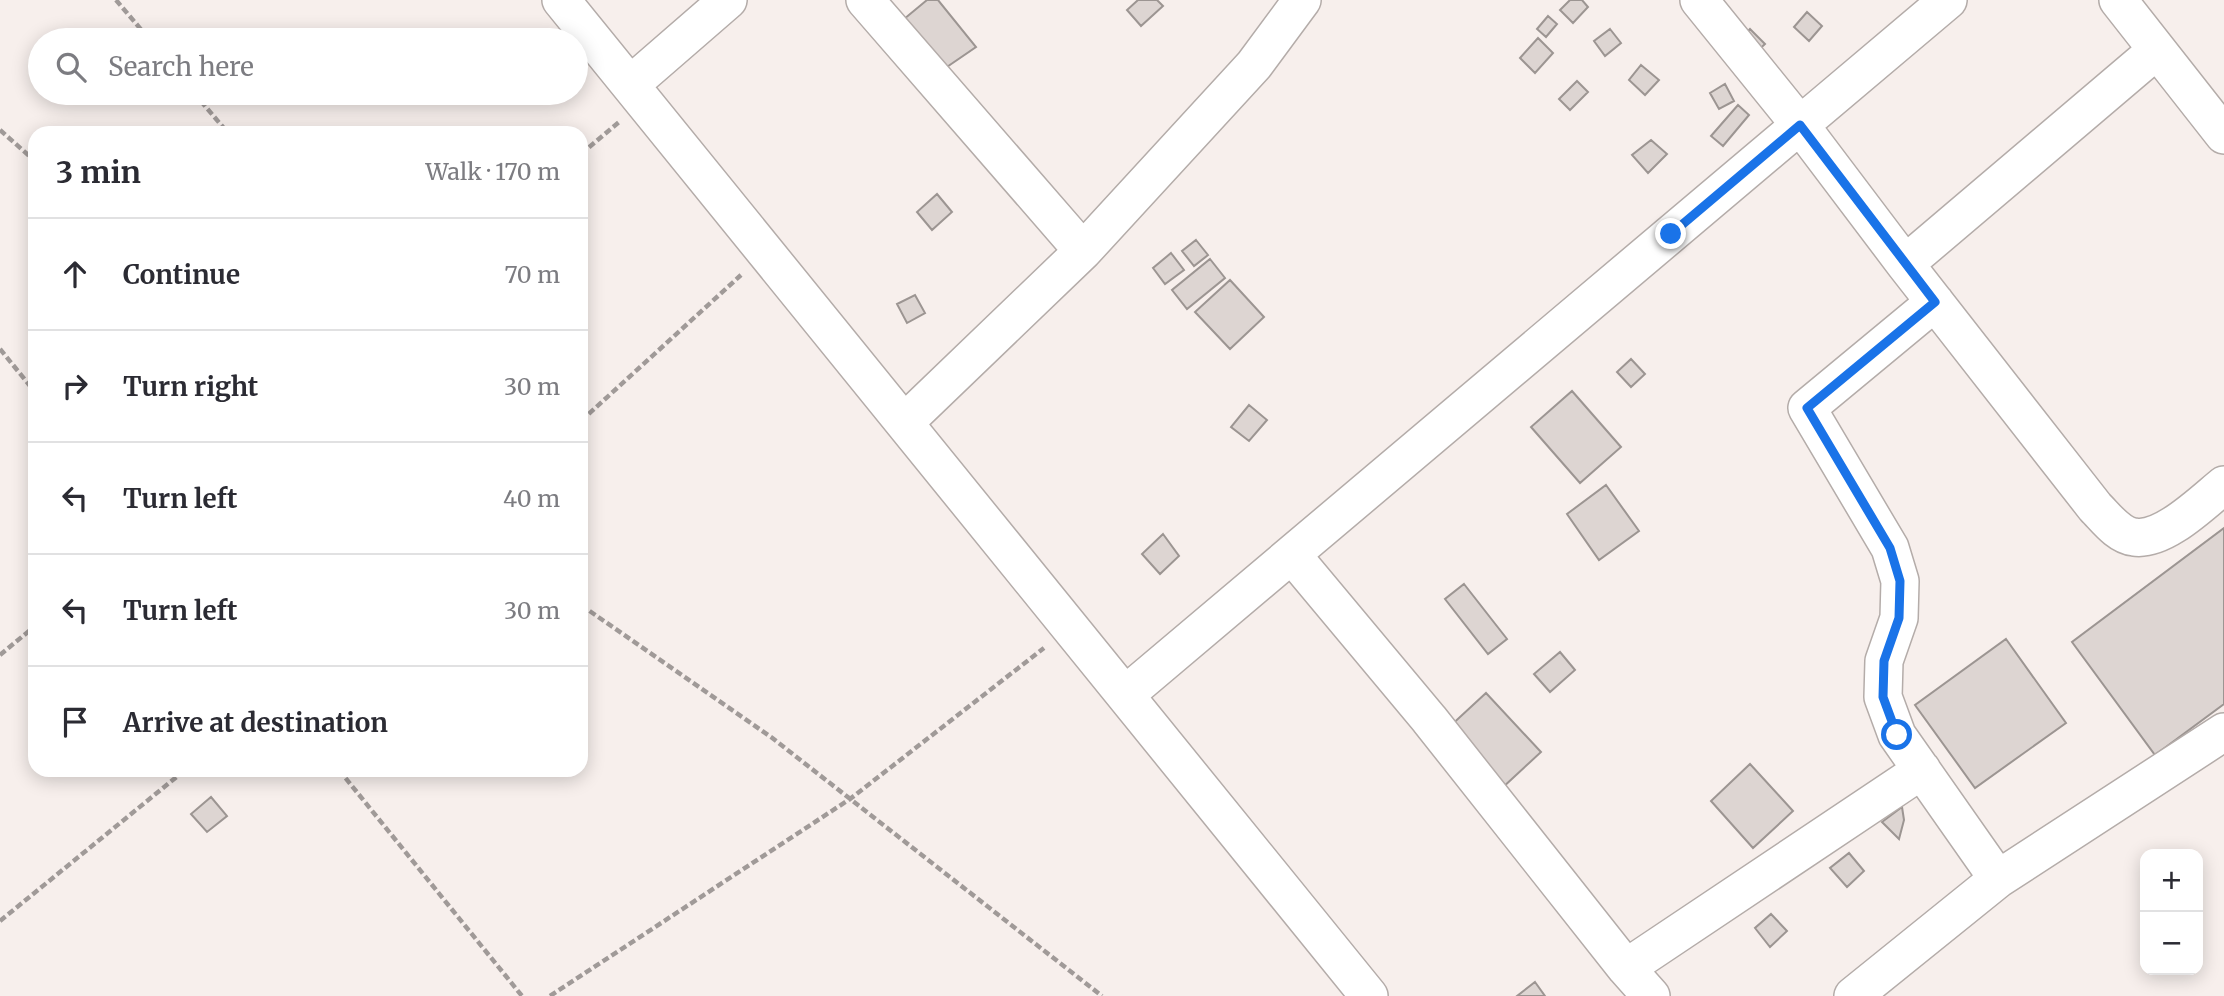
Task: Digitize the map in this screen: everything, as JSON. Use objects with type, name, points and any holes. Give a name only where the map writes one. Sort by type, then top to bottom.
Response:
[{"type":"street","points":[[561,0],[584,28]]},
{"type":"street","points":[[637,93],[728,0]]},
{"type":"street","points":[[865,0],[1083,251]]},
{"type":"street","points":[[904,423],[1083,251],[1254,65],[1302,0]]},
{"type":"street","points":[[1699,0],[1800,125],[2095,507],[2117,530],[2135,538],[2162,531],[2183,520],[2224,485]]},
{"type":"street","points":[[1125,695],[1948,0]]},
{"type":"street","points":[[2118,0],[2224,135]]},
{"type":"street","points":[[588,33],[1369,996]]},
{"type":"street","points":[[1905,264],[2157,50]]},
{"type":"street","points":[[1935,302],[1807,408],[1890,548],[1900,581],[1899,618],[1884,661],[1883,697],[1897,735],[1998,879]]},
{"type":"street","points":[[1292,555],[1429,719],[1651,996]]},
{"type":"street","points":[[1853,996],[1998,879],[2224,732]]},
{"type":"street","points":[[1626,968],[1922,770]]},
{"type":"path","points":[[116,0],[140,28]]},
{"type":"path","points":[[588,146],[637,93]]},
{"type":"path","points":[[204,105],[222,126]]},
{"type":"path","points":[[0,130],[28,155]]},
{"type":"path","points":[[588,415],[765,252]]},
{"type":"path","points":[[0,349],[28,383]]},
{"type":"path","points":[[588,611],[771,737],[1102,996]]},
{"type":"path","points":[[550,996],[850,799],[1071,627]]},
{"type":"path","points":[[0,655],[28,632]]},
{"type":"path","points":[[0,921],[176,777]]},
{"type":"path","points":[[345,777],[522,996]]},
{"type":"building","points":[[927,0],[938,0],[976,47],[941,71],[898,24]]},
{"type":"building","points":[[1138,0],[1157,0],[1163,6],[1141,26],[1127,10]]},
{"type":"building","points":[[1570,0],[1582,0],[1588,7],[1573,23],[1560,10]]},
{"type":"building","points":[[1807,12],[1822,26],[1809,41],[1794,27]]},
{"type":"building","points":[[1548,16],[1557,24],[1546,37],[1537,29]]},
{"type":"building","points":[[1610,29],[1621,43],[1605,56],[1594,41]]},
{"type":"building","points":[[1750,29],[1765,44],[1753,55],[1739,40]]},
{"type":"building","points":[[1538,38],[1553,53],[1535,73],[1520,58]]},
{"type":"building","points":[[1641,65],[1659,80],[1645,95],[1629,80]]},
{"type":"building","points":[[1577,81],[1588,92],[1570,110],[1559,99]]},
{"type":"building","points":[[1725,84],[1734,101],[1719,109],[1710,93]]},
{"type":"building","points":[[1738,105],[1749,115],[1723,146],[1711,136]]},
{"type":"building","points":[[1651,140],[1667,154],[1648,173],[1632,155]]},
{"type":"building","points":[[937,194],[952,212],[932,230],[917,212]]},
{"type":"building","points":[[1196,240],[1208,255],[1194,266],[1182,251]]},
{"type":"building","points":[[1171,253],[1184,270],[1165,284],[1153,268]]},
{"type":"building","points":[[1210,259],[1225,278],[1187,309],[1172,290]]},
{"type":"building","points":[[1230,280],[1264,317],[1230,349],[1195,312]]},
{"type":"building","points":[[915,295],[925,313],[907,323],[897,304]]},
{"type":"building","points":[[1631,359],[1645,374],[1631,387],[1617,372]]},
{"type":"building","points":[[1572,391],[1621,447],[1580,483],[1531,427]]},
{"type":"building","points":[[1249,405],[1267,420],[1249,441],[1231,427]]},
{"type":"building","points":[[1606,485],[1639,531],[1599,560],[1567,514]]},
{"type":"building","points":[[2224,528],[2224,704],[2155,755],[2072,642]]},
{"type":"building","points":[[1163,534],[1179,556],[1160,574],[1142,554]]},
{"type":"building","points":[[1464,584],[1507,639],[1488,654],[1445,599]]},
{"type":"building","points":[[2006,639],[2066,723],[1975,788],[1915,705]]},
{"type":"building","points":[[1560,652],[1575,670],[1550,692],[1534,674]]},
{"type":"building","points":[[1486,693],[1541,752],[1501,789],[1447,729]]},
{"type":"building","points":[[1750,764],[1793,811],[1753,848],[1711,801]]},
{"type":"building","points":[[211,797],[227,816],[207,832],[191,814]]},
{"type":"building","points":[[1902,807],[1904,820],[1899,839],[1882,822]]},
{"type":"building","points":[[1849,853],[1864,871],[1847,887],[1830,868]]},
{"type":"building","points":[[1771,914],[1787,931],[1770,947],[1755,928]]},
{"type":"building","points":[[1535,982],[1545,996],[1517,996]]},
{"type":"route","points":[[1671,234],[1800,125],[1935,302],[1807,408],[1890,548],[1900,581],[1899,618],[1884,661],[1883,697],[1897,735]]}]
